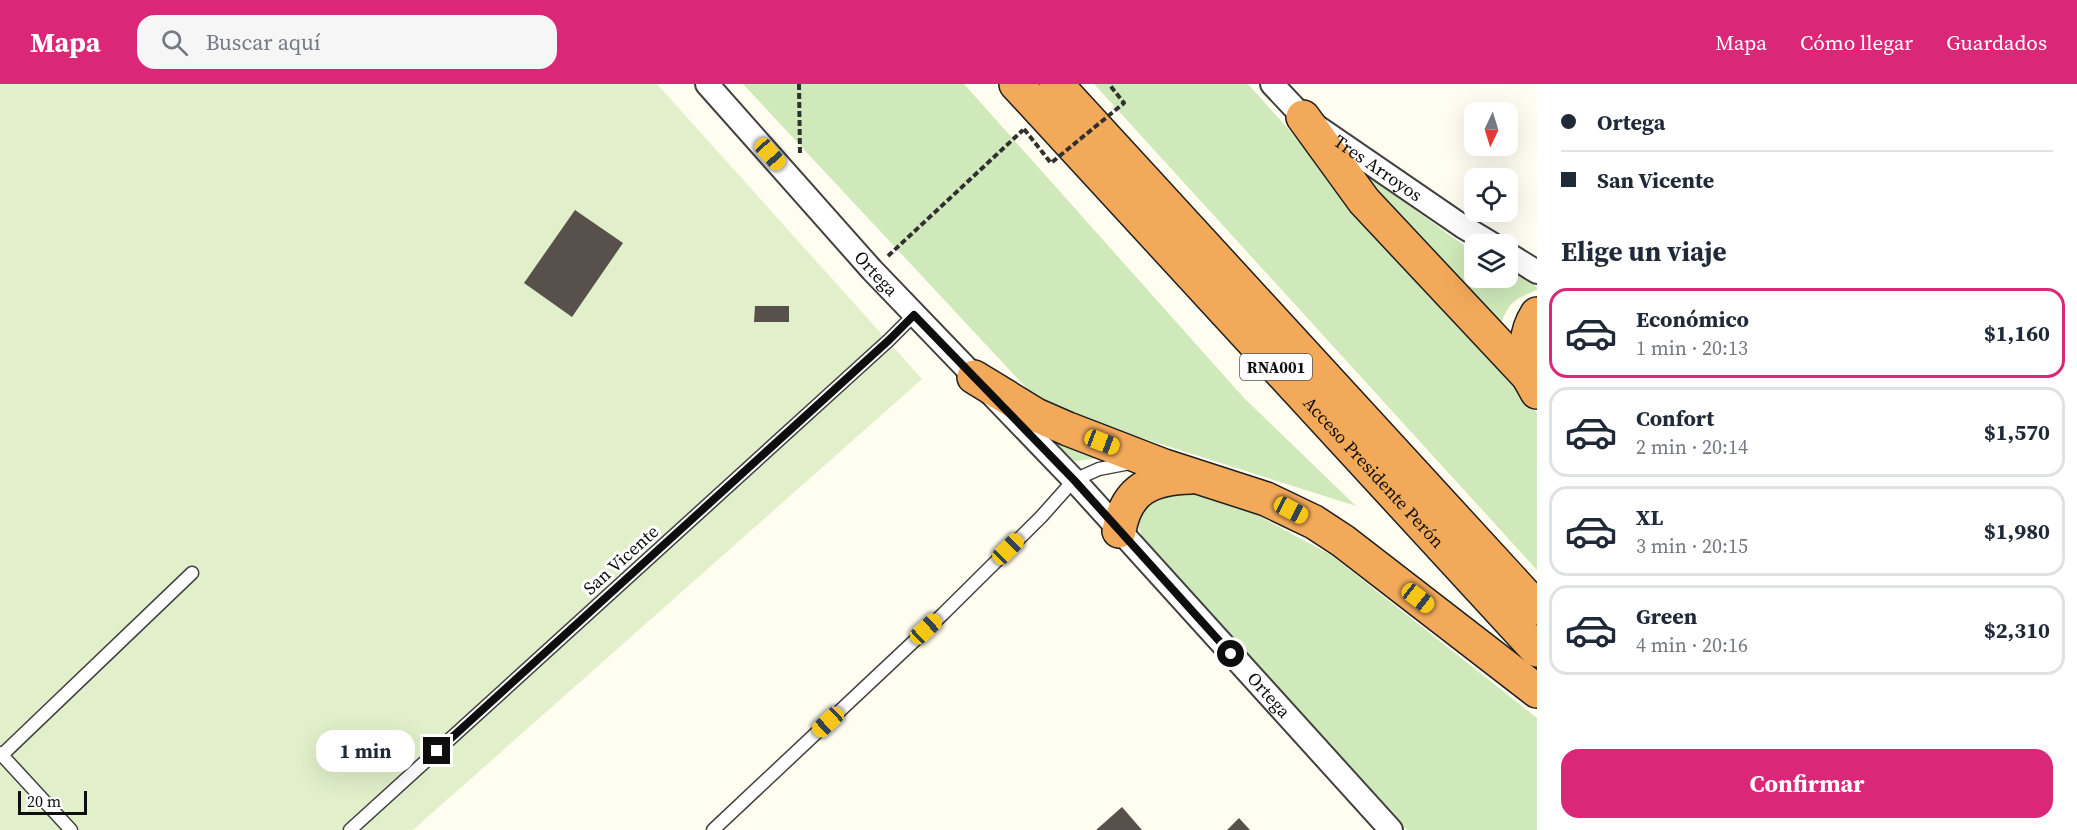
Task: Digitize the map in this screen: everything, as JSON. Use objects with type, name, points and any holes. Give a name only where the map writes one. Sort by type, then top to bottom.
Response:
[{"type":"highway","name":"Acceso Presidente Perón","points":[[1016,84],[1537,650]]},
{"type":"highway","name":"Acceso Presidente Perón","points":[[1056,84],[1537,608]]},
{"type":"highway","points":[[1303,117],[1364,201],[1532,384]]},
{"type":"highway","points":[[1532,384],[1526,348],[1530,325],[1537,314]]},
{"type":"highway","points":[[974,377],[1036,415],[1164,466],[1266,499],[1324,528],[1360,553],[1537,691]]},
{"type":"highway","points":[[1119,531],[1126,506],[1134,494],[1145,486],[1167,478],[1196,477]]},
{"type":"street","name":"Ortega","points":[[707,84],[872,270],[1074,480],[1391,830]]},
{"type":"street","name":"Tres Arroyos","points":[[1272,84],[1303,117],[1475,234]]},
{"type":"street","points":[[1518,260],[1537,272]]},
{"type":"lane","name":"San Vicente","points":[[350,830],[914,315]]},
{"type":"lane","points":[[713,830],[951,606],[1041,517],[1074,480],[1117,464],[1145,463],[1164,466]]},
{"type":"lane","points":[[71,830],[1,754],[192,573]]},
{"type":"path","points":[[799,84],[801,188]]},
{"type":"path","points":[[872,270],[1024,129],[1051,163],[1124,103],[1109,84]]},
{"type":"green space","points":[[0,84],[657,84],[922,379],[413,830],[0,830]]},
{"type":"green space","points":[[743,84],[964,84],[1244,398],[1356,506],[1044,407]]},
{"type":"green space","points":[[1094,84],[1248,84],[1499,364],[1537,413],[1537,570]]},
{"type":"green space","points":[[1359,169],[1464,245],[1464,288],[1518,288],[1518,276],[1537,287],[1537,290],[1516,300],[1508,308],[1499,329]]},
{"type":"green space","points":[[1042,433],[1111,456],[1070,462]]},
{"type":"green space","points":[[1173,489],[1257,515],[1331,555],[1537,718],[1537,830],[1407,830],[1146,546],[1137,524],[1148,498]]},
{"type":"building","points":[[575,210],[623,243],[572,317],[524,283]]},
{"type":"building","points":[[755,306],[789,306],[789,322],[754,322]]},
{"type":"building","points":[[1122,807],[1142,830],[1096,830]]},
{"type":"building","points":[[1239,818],[1250,830],[1227,830]]},
{"type":"route","points":[[437,751],[914,315],[1074,480],[1231,654]]}]
